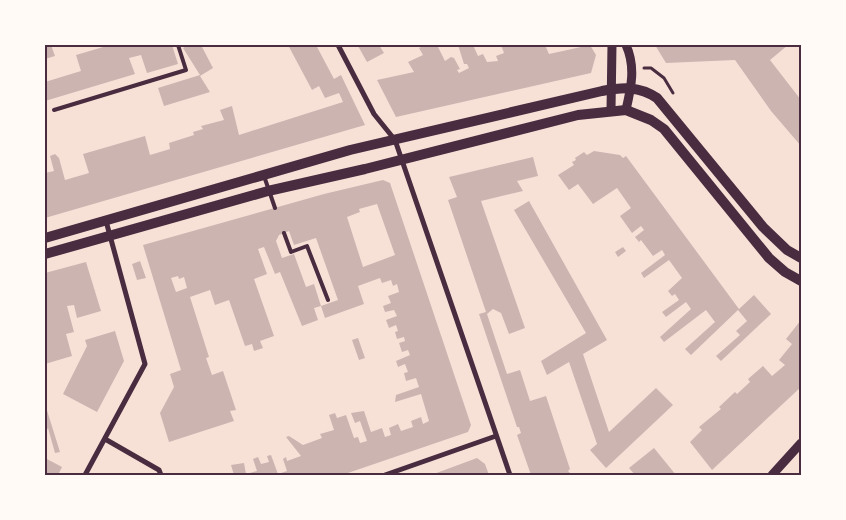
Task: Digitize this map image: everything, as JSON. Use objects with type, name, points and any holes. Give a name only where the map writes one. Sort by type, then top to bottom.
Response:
[{"type":"main road","points":[[45,238],[350,150],[610,89],[631,87],[657,98],[764,227],[787,250],[801,258]]},
{"type":"main road","points":[[45,254],[268,190],[578,115],[611,110],[626,110],[652,120],[672,137],[769,258],[797,279]]},
{"type":"street","points":[[338,45],[374,114],[395,140],[510,475]]},
{"type":"street","points":[[611,110],[612,45]]},
{"type":"street","points":[[626,45],[632,62],[631,87],[626,110]]},
{"type":"street","points":[[85,475],[145,364],[106,221]]},
{"type":"street","points":[[385,475],[496,436]]},
{"type":"street","points":[[105,439],[160,470],[161,475]]},
{"type":"street","points":[[772,475],[801,443]]},
{"type":"lane","points":[[54,110],[186,70],[178,45]]},
{"type":"lane","points":[[264,176],[275,208]]},
{"type":"lane","points":[[284,233],[292,252],[307,246],[328,300]]},
{"type":"building","points":[[45,45],[51,45],[55,56],[45,59]]},
{"type":"building","points":[[110,45],[172,45],[178,64],[147,73],[141,55],[129,58],[135,74],[45,101],[45,82],[81,71],[76,55]]},
{"type":"building","points":[[188,45],[201,45],[213,68],[200,76],[210,92],[164,106],[158,88],[200,75],[183,48]]},
{"type":"building","points":[[288,45],[316,45],[334,79],[341,75],[365,125],[45,218],[45,173],[54,171],[50,156],[55,154],[59,158],[65,180],[89,173],[83,154],[145,136],[150,155],[170,149],[169,143],[194,135],[193,132],[203,129],[201,126],[224,120],[220,110],[232,106],[239,135],[343,102],[339,93],[325,98],[319,86],[312,90]]},
{"type":"building","points":[[379,45],[384,53],[367,62],[358,46]]},
{"type":"building","points":[[425,45],[437,45],[445,61],[451,57],[454,58],[460,69],[457,70],[459,73],[469,68],[467,64],[464,64],[458,45],[473,45],[478,56],[483,54],[487,62],[498,61],[496,56],[504,53],[501,45],[545,45],[549,54],[590,45],[596,55],[591,73],[396,117],[377,80],[414,72],[408,62],[423,55],[419,48]]},
{"type":"building","points":[[655,45],[788,45],[770,60],[801,100],[801,146],[771,111],[735,60],[666,63]]},
{"type":"building","points":[[594,151],[620,155],[623,158],[626,156],[739,309],[754,295],[771,314],[721,361],[716,356],[740,335],[736,331],[747,321],[738,310],[691,355],[685,349],[715,322],[706,310],[664,342],[660,337],[691,309],[686,302],[666,317],[662,312],[679,300],[675,294],[672,296],[668,291],[682,278],[669,260],[644,278],[641,273],[665,255],[662,250],[653,256],[641,240],[639,242],[635,237],[644,230],[641,226],[632,233],[620,216],[631,208],[617,188],[593,204],[578,184],[569,190],[558,175],[574,165],[572,162],[576,160],[575,158],[584,152],[587,155]]},
{"type":"building","points":[[533,157],[538,176],[517,181],[523,191],[481,201],[525,328],[509,334],[501,313],[493,309],[487,314],[507,374],[520,370],[530,401],[546,396],[570,469],[568,471],[572,475],[531,475],[517,435],[521,433],[519,427],[517,427],[479,314],[486,312],[448,200],[457,197],[449,177]]},
{"type":"building","points":[[383,180],[390,183],[471,425],[468,432],[342,475],[234,475],[231,465],[244,463],[246,474],[257,471],[253,459],[258,457],[261,464],[269,462],[267,456],[271,455],[278,474],[287,471],[283,459],[286,457],[287,461],[301,456],[286,437],[289,436],[303,445],[322,438],[320,434],[334,430],[329,415],[335,413],[337,418],[346,415],[354,438],[358,437],[360,443],[367,441],[360,421],[355,423],[351,413],[364,411],[371,432],[382,428],[385,437],[391,435],[389,428],[398,424],[401,431],[413,427],[411,421],[421,417],[423,424],[429,421],[421,394],[395,402],[396,395],[419,387],[416,378],[406,381],[404,373],[408,372],[405,364],[398,367],[396,361],[410,355],[408,350],[402,352],[399,343],[405,341],[404,337],[397,339],[395,332],[398,331],[396,325],[389,328],[386,320],[397,316],[394,310],[385,312],[383,306],[391,303],[388,296],[399,292],[397,284],[393,286],[391,280],[382,283],[380,278],[358,286],[364,304],[325,318],[321,306],[314,308],[318,320],[302,326],[280,272],[275,274],[264,247],[258,249],[267,274],[254,279],[274,336],[260,341],[263,348],[254,351],[252,344],[245,346],[229,300],[215,305],[210,290],[190,297],[209,357],[206,358],[212,375],[223,371],[236,410],[230,411],[234,421],[169,442],[160,413],[174,387],[170,374],[181,370],[143,245],[324,194]],"holes":[[[377,204],[395,255],[363,267],[347,217],[360,212],[359,209]],[[289,231],[294,245],[316,238],[338,300],[321,306],[314,284],[306,287],[294,254],[282,258],[276,241],[279,235]],[[178,276],[179,279],[184,277],[187,288],[176,292],[171,278]]]},
{"type":"building","points":[[529,201],[607,340],[583,354],[609,432],[656,388],[673,405],[606,468],[590,450],[597,444],[569,362],[547,375],[541,361],[586,333],[514,210]]},
{"type":"building","points":[[623,247],[626,251],[618,257],[615,252]]},
{"type":"building","points":[[140,261],[146,278],[137,280],[132,264]]},
{"type":"building","points":[[86,262],[101,311],[77,318],[74,305],[67,306],[74,332],[66,334],[72,356],[45,364],[45,306],[47,306],[45,299],[45,273]]},
{"type":"building","points":[[801,320],[801,387],[712,470],[690,442],[702,430],[699,427],[721,409],[719,407],[735,392],[737,394],[750,382],[748,379],[763,366],[772,376],[785,365],[779,360],[792,344],[786,339]]},
{"type":"building","points":[[115,331],[124,361],[97,412],[63,394],[87,346],[85,340]]},
{"type":"building","points":[[358,338],[365,358],[359,360],[352,340]]},
{"type":"building","points":[[45,404],[60,452],[55,453],[48,428],[45,434]]},
{"type":"building","points":[[654,448],[676,475],[635,475],[629,468]]},
{"type":"building","points":[[45,458],[62,467],[58,475],[45,475]]},
{"type":"building","points":[[477,458],[485,464],[489,475],[431,475]]}]
